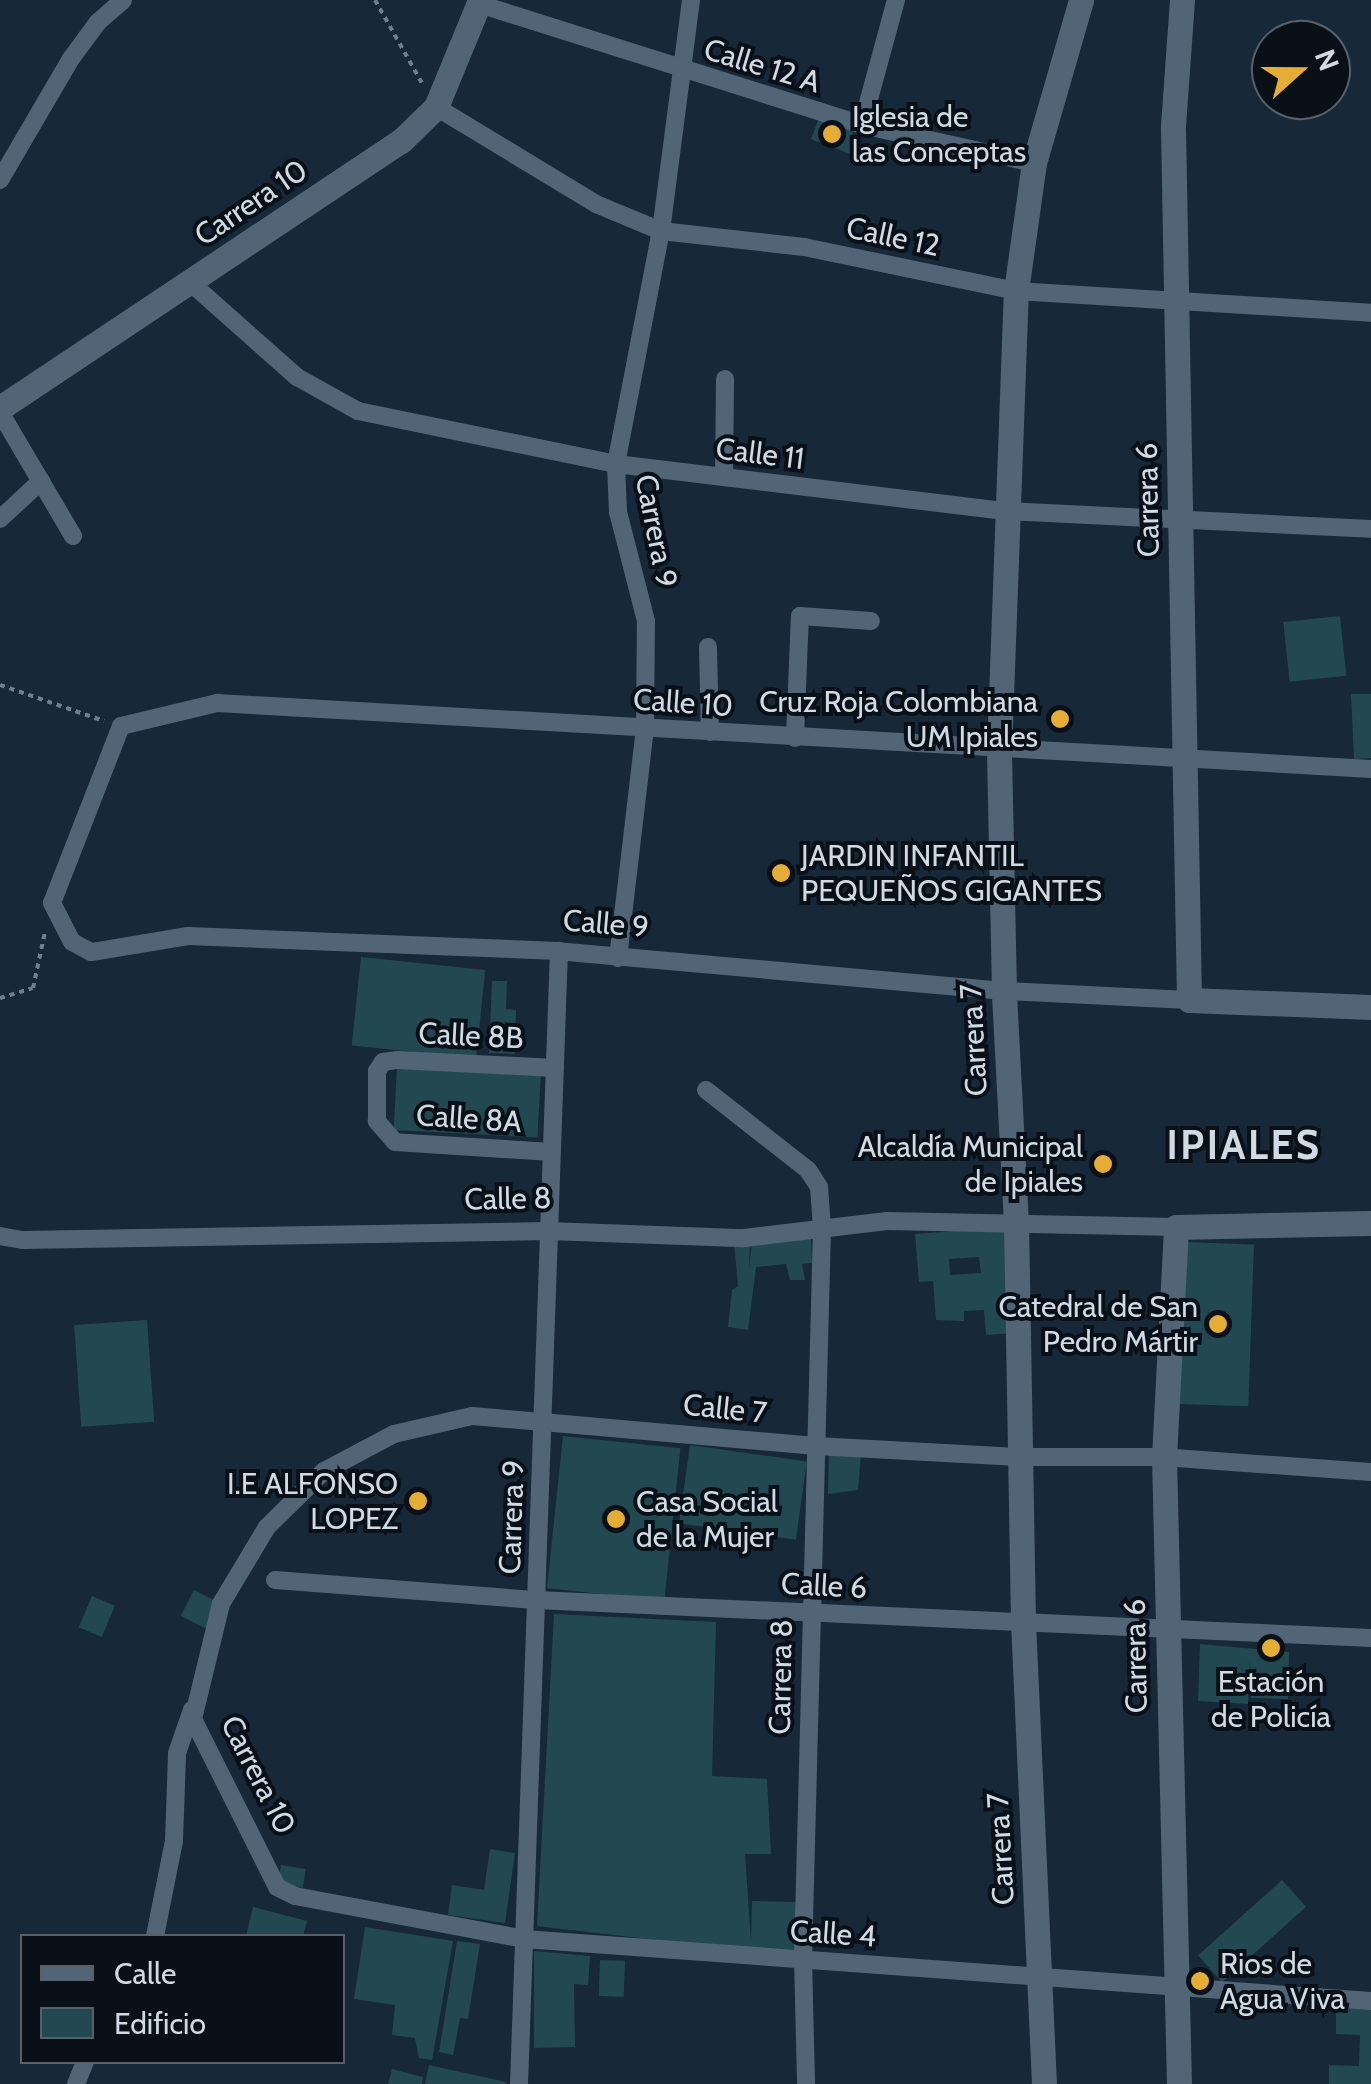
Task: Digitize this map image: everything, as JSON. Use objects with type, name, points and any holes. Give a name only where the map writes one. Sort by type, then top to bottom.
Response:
[{"type":"main road","name":"Carrera 7","points":[[1044,2084],[1023,1622],[1016,1223],[1004,991],[999,751],[1004,511],[1016,291],[1034,164],[1081,0]]},
{"type":"main road","name":"Carrera 6","points":[[1182,0],[1173,127],[1189,1000]]},
{"type":"main road","name":"Carrera 10","points":[[0,410],[400,142],[436,107],[480,2]]},
{"type":"main road","name":"Calle 9","points":[[1189,1000],[1371,1007]]},
{"type":"main road","points":[[1176,1227],[1371,1223]]},
{"type":"main road","name":"Carrera 6","points":[[1176,1227],[1164,1456],[1179,2084]]},
{"type":"street","points":[[0,180],[70,60],[98,22],[123,0]]},
{"type":"street","name":"Carrera 9","points":[[618,958],[645,728],[646,621],[618,512],[616,464],[661,230],[691,0]]},
{"type":"street","points":[[862,125],[896,0]]},
{"type":"street","name":"Calle 12 A","points":[[480,2],[680,70],[862,125],[1034,164]]},
{"type":"street","name":"Calle 12","points":[[436,107],[596,204],[661,230],[804,247],[1016,291],[1178,298],[1371,313]]},
{"type":"street","name":"Calle 11","points":[[191,284],[298,377],[358,411],[616,464],[1004,511],[1371,529]]},
{"type":"street","points":[[724,478],[726,379]]},
{"type":"street","points":[[0,410],[73,536]]},
{"type":"street","points":[[0,519],[41,481]]},
{"type":"street","points":[[795,738],[800,616],[871,620]]},
{"type":"street","points":[[708,648],[710,732]]},
{"type":"street","name":"Calle 10","points":[[121,726],[217,703],[1371,770]]},
{"type":"street","points":[[52,903],[121,726]]},
{"type":"street","name":"Calle 9","points":[[52,903],[72,942],[91,952],[188,936],[559,951],[1004,991],[1189,1000]]},
{"type":"street","name":"Carrera 9","points":[[519,2084],[559,951]]},
{"type":"street","name":"Calle 8B","points":[[384,1135],[377,1122],[377,1071],[384,1062],[555,1068]]},
{"type":"street","points":[[706,1090],[816,1179],[821,1220]]},
{"type":"street","name":"Calle 8A","points":[[384,1135],[395,1142],[552,1152]]},
{"type":"street","name":"Calle 8","points":[[0,1236],[23,1240],[549,1231],[744,1238],[821,1220],[1176,1227]]},
{"type":"street","name":"Carrera 8","points":[[806,2084],[809,1612],[821,1220]]},
{"type":"street","name":"Calle 7","points":[[205,1672],[221,1604],[267,1526],[324,1471],[394,1434],[472,1416],[543,1419],[816,1446],[1020,1456],[1164,1456],[1371,1472]]},
{"type":"street","name":"Calle 6","points":[[275,1580],[536,1600],[1371,1638]]},
{"type":"street","points":[[155,1934],[174,1841],[177,1754],[205,1672]]},
{"type":"street","name":"Carrera 10","points":[[205,1672],[193,1720],[277,1887],[295,1896]]},
{"type":"street","name":"Calle 4","points":[[295,1896],[524,1939],[1371,2001]]},
{"type":"path","points":[[375,0],[436,107]]},
{"type":"path","points":[[0,685],[121,726]]},
{"type":"path","points":[[0,998],[33,988],[52,903]]},
{"type":"building","name":"Iglesia de las Conceptas","points":[[819,118],[853,128],[850,154],[811,139]]},
{"type":"building","points":[[1340,616],[1346,676],[1290,682],[1283,622]]},
{"type":"building","points":[[1351,694],[1371,694],[1371,758],[1354,759]]},
{"type":"building","points":[[361,957],[485,970],[476,1059],[352,1046]]},
{"type":"building","points":[[492,981],[507,981],[506,1009],[516,1010],[515,1054],[489,1053]]},
{"type":"building","points":[[397,1066],[541,1074],[537,1137],[394,1130]]},
{"type":"building","points":[[1007,1227],[1015,1333],[986,1335],[984,1310],[964,1311],[964,1321],[936,1320],[933,1281],[919,1282],[915,1234]],"holes":[[[979,1257],[981,1273],[950,1275],[949,1259]]]},
{"type":"building","points":[[811,1233],[812,1263],[802,1264],[805,1280],[790,1280],[786,1264],[756,1267],[748,1330],[728,1327],[732,1290],[738,1286],[734,1242],[750,1243],[749,1269],[752,1242]]},
{"type":"building","name":"Catedral de San Pedro Mártir","points":[[1185,1242],[1254,1244],[1248,1406],[1179,1404]]},
{"type":"building","points":[[147,1320],[154,1422],[81,1427],[74,1325]]},
{"type":"building","name":"Casa Social de la Mujer","points":[[563,1436],[680,1448],[664,1600],[547,1588]]},
{"type":"building","points":[[690,1445],[807,1461],[796,1540],[679,1523]]},
{"type":"building","points":[[829,1452],[861,1454],[858,1490],[828,1494]]},
{"type":"building","points":[[194,1590],[221,1604],[208,1629],[181,1616]]},
{"type":"building","points":[[92,1596],[115,1606],[102,1637],[79,1627]]},
{"type":"building","points":[[554,1614],[716,1622],[712,1776],[767,1779],[771,1854],[745,1854],[751,1942],[752,1901],[801,1902],[800,1951],[750,1951],[537,1926]]},
{"type":"building","points":[[1200,1644],[1289,1652],[1288,1699],[1251,1698],[1250,1660],[1248,1704],[1198,1701]]},
{"type":"building","points":[[490,1849],[515,1853],[505,1923],[448,1915],[452,1885],[484,1890]]},
{"type":"building","points":[[281,1865],[306,1869],[303,1888],[278,1884]]},
{"type":"building","points":[[1282,1880],[1306,1907],[1222,1982],[1198,1956]]},
{"type":"building","points":[[253,1907],[307,1921],[304,1934],[246,1934]]},
{"type":"building","points":[[365,1927],[453,1941],[432,2060],[419,2058],[415,2038],[392,2035],[395,2005],[354,1999]]},
{"type":"building","points":[[457,1941],[480,1944],[468,2019],[460,2018],[453,2055],[439,2052]]},
{"type":"building","points":[[534,1951],[590,1956],[588,1985],[574,1984],[575,2047],[534,2048]]},
{"type":"building","points":[[600,1960],[625,1961],[624,1997],[599,1996]]},
{"type":"building","points":[[1336,2005],[1371,2006],[1371,2084],[1329,2084],[1329,2065],[1359,2066],[1360,2035],[1336,2034]]},
{"type":"building","points":[[429,2065],[506,2082],[506,2084],[425,2084]]},
{"type":"building","points":[[392,2069],[423,2077],[422,2084],[388,2084]]},
{"type":"place","name":"Iglesia de las Conceptas","points":[[832,134]]},
{"type":"place","name":"Cruz Roja Colombiana UM Ipiales","points":[[1060,719]]},
{"type":"place","name":"JARDIN INFANTIL PEQUEÑOS GIGANTES","points":[[781,873]]},
{"type":"place","name":"Alcaldía Municipal de Ipiales","points":[[1103,1164]]},
{"type":"place","name":"Catedral de San Pedro Mártir","points":[[1218,1324]]},
{"type":"place","name":"I.E ALFONSO LOPEZ","points":[[418,1501]]},
{"type":"place","name":"Casa Social de la Mujer","points":[[616,1519]]},
{"type":"place","name":"Estación de Policía","points":[[1271,1648]]},
{"type":"place","name":"Rios de Agua Viva","points":[[1200,1981]]},
{"type":"district","name":"IPIALES","points":[[1244,1145]]}]
